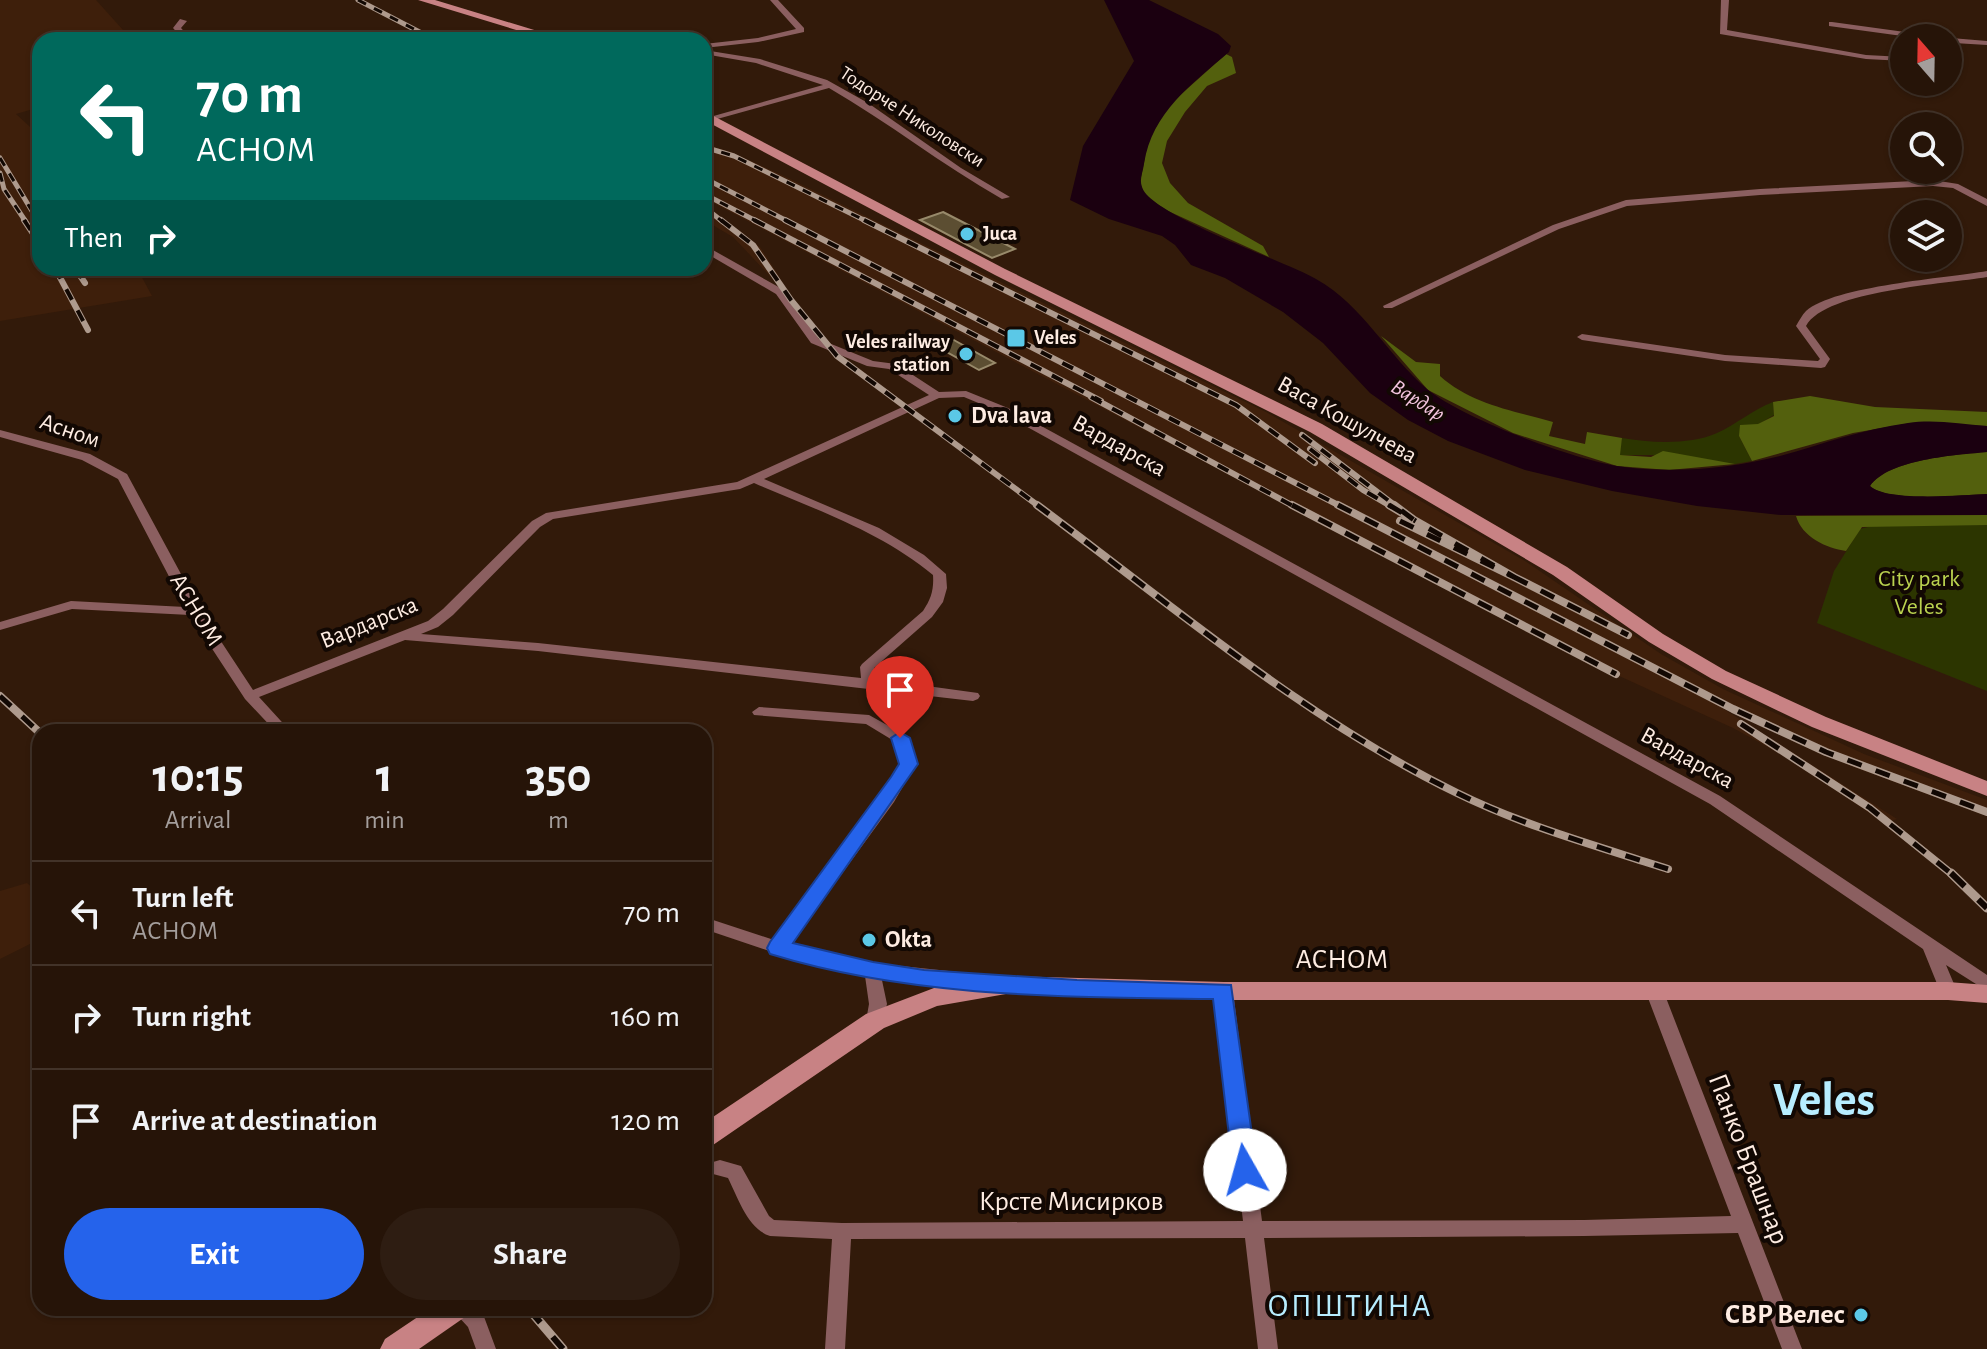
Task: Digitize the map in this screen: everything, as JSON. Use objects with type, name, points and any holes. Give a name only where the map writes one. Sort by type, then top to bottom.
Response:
[{"type":"main road","points":[[423,0],[533,32]]},
{"type":"main road","name":"Васа Кошулчева","points":[[712,119],[1000,272],[1316,428],[1560,571],[1656,638],[1719,675],[1819,722],[1987,789]]},
{"type":"main road","points":[[712,1132],[875,1021],[934,997],[1006,985]]},
{"type":"main road","name":"АСНОМ","points":[[1006,985],[1224,991],[1948,991],[1987,994]]},
{"type":"main road","points":[[400,1346],[443,1316]]},
{"type":"street","points":[[712,48],[801,30],[774,0]]},
{"type":"street","points":[[1725,0],[1723,32],[1841,53],[1890,58]]},
{"type":"street","points":[[181,32],[177,28],[183,21]]},
{"type":"street","points":[[1832,24],[1890,32]]},
{"type":"street","points":[[1962,41],[1987,43]]},
{"type":"street","name":"Тодорче Николовски","points":[[712,51],[772,65],[830,85],[1005,197]]},
{"type":"street","points":[[712,116],[830,85]]},
{"type":"street","points":[[1388,306],[1547,231],[1626,203],[1933,183],[1953,185],[1987,203]]},
{"type":"street","points":[[712,253],[780,292],[815,341],[871,364],[892,366],[937,395]]},
{"type":"street","points":[[1582,337],[1725,358],[1821,365],[1825,359],[1801,326],[1815,309],[1864,295],[1987,274]]},
{"type":"street","name":"Вардарска","points":[[250,696],[433,624],[536,524],[550,516],[721,490],[755,479],[937,395],[966,394],[1004,410],[1701,792],[1987,984]]},
{"type":"street","name":"Асном","points":[[0,433],[86,457],[123,477]]},
{"type":"street","name":"АСНОМ","points":[[123,477],[194,611],[250,696],[276,724]]},
{"type":"street","points":[[755,479],[865,527],[912,552],[939,574],[941,586],[930,615],[867,667],[869,683]]},
{"type":"street","points":[[0,626],[71,605],[194,611]]},
{"type":"street","points":[[405,636],[538,647],[973,696]]},
{"type":"street","points":[[759,712],[869,720],[900,738],[909,764],[889,798],[778,948]]},
{"type":"street","name":"АСНОМ","points":[[712,926],[778,948],[873,971],[1006,985]]},
{"type":"street","points":[[1931,948],[1948,991]]},
{"type":"street","points":[[873,971],[878,1004],[875,1021]]},
{"type":"street","name":"Панко Брашнар","points":[[1654,990],[1792,1349]]},
{"type":"street","points":[[1224,991],[1268,1349]]},
{"type":"street","name":"Крсте Мисирков","points":[[720,1168],[734,1172],[762,1222],[770,1228],[842,1231],[1744,1224]]},
{"type":"street","points":[[835,1349],[842,1231]]},
{"type":"street","points":[[471,1316],[476,1321],[486,1349]]},
{"type":"shaded area","points":[[0,0],[96,0],[125,32],[32,32],[32,109],[16,114],[32,129],[32,276],[141,276],[152,296],[0,321]]},
{"type":"shaded area","points":[[712,146],[784,176],[1266,412],[1525,561],[1661,654],[1723,689],[1864,754],[1987,800],[1987,816],[1854,767],[1719,706],[1897,819],[1884,823],[1792,760],[1733,728],[1558,648],[712,202]]},
{"type":"shaded area","points":[[712,210],[760,247],[779,276],[771,277],[733,237],[712,225]]},
{"type":"shaded area","points":[[27,883],[32,887],[32,943],[0,959],[0,891]]},
{"type":"green space","points":[[1226,54],[1232,57],[1236,73],[1207,86],[1185,112],[1167,141],[1162,163],[1170,183],[1188,203],[1263,246],[1269,257],[1168,211],[1145,196],[1140,183],[1148,141],[1167,107]]},
{"type":"green space","points":[[1381,336],[1416,362],[1440,364],[1440,376],[1479,400],[1553,422],[1549,436],[1585,444],[1587,432],[1622,438],[1620,455],[1651,457],[1663,451],[1735,464],[1669,470],[1617,466],[1513,433],[1428,390]]},
{"type":"green space","points":[[1810,396],[1875,407],[1987,412],[1987,426],[1911,423],[1853,433],[1752,461],[1739,436],[1740,425],[1758,424],[1774,416],[1773,402]]},
{"type":"green space","points":[[1773,402],[1774,415],[1739,436],[1752,461],[1735,464],[1658,455],[1619,455],[1622,438],[1670,442],[1695,440],[1724,429]]},
{"type":"green space","points":[[1987,452],[1987,494],[1892,495],[1870,486],[1879,477],[1907,464]]},
{"type":"green space","points":[[1987,515],[1987,525],[1862,527],[1846,551],[1809,536],[1796,516]]},
{"type":"green space","name":"City park Veles","points":[[1876,525],[1987,525],[1987,691],[1817,623],[1834,571],[1860,529]]},
{"type":"water","name":"Вардар","points":[[1104,0],[1149,0],[1218,34],[1231,46],[1229,52],[1176,100],[1155,129],[1141,178],[1142,187],[1151,198],[1192,224],[1300,271],[1333,290],[1362,317],[1413,376],[1444,401],[1518,436],[1573,455],[1617,466],[1658,470],[1720,467],[1760,460],[1908,423],[1987,426],[1987,452],[1907,464],[1879,477],[1870,486],[1879,491],[1908,496],[1987,494],[1987,515],[1781,515],[1697,506],[1612,491],[1525,470],[1448,441],[1408,420],[1370,393],[1323,343],[1283,312],[1225,278],[1191,265],[1175,245],[1162,236],[1109,219],[1070,200],[1083,146],[1134,61]]},
{"type":"building","name":"Juca","points":[[943,212],[1015,249],[992,258],[920,220]]},
{"type":"building","name":"Veles railway station","points":[[952,339],[995,363],[979,370],[936,346]]},
{"type":"railway","points":[[358,0],[420,32]]},
{"type":"railway","points":[[712,149],[734,156],[868,222]]},
{"type":"railway","points":[[0,158],[32,211]]},
{"type":"railway","points":[[0,173],[4,189],[26,222]]},
{"type":"railway","points":[[712,182],[789,222]]},
{"type":"railway","points":[[712,198],[758,222]]},
{"type":"railway","points":[[712,213],[723,222]]},
{"type":"railway","points":[[24,220],[32,232]]},
{"type":"railway","points":[[721,220],[753,245],[791,300],[837,356],[1040,507]]},
{"type":"railway","points":[[754,220],[1101,401]]},
{"type":"railway","points":[[785,220],[1342,507]]},
{"type":"railway","points":[[864,220],[1236,405],[1315,463]]},
{"type":"railway","points":[[59,276],[88,330]]},
{"type":"railway","points":[[80,276],[85,283]]},
{"type":"railway","points":[[1091,397],[1295,507]]},
{"type":"railway","points":[[1302,435],[1397,507]]},
{"type":"railway","points":[[1310,449],[1363,490],[1392,507]]},
{"type":"railway","points":[[1037,505],[1241,659],[1346,731],[1401,764],[1508,816],[1668,869]]},
{"type":"railway","points":[[1292,505],[1616,674]]},
{"type":"railway","points":[[1338,505],[1733,709],[1826,752],[1987,812]]},
{"type":"railway","points":[[1389,505],[1414,520]]},
{"type":"railway","points":[[1394,505],[1414,520]]},
{"type":"railway","points":[[1414,520],[1514,577]]},
{"type":"railway","points":[[1400,521],[1514,577]]},
{"type":"railway","points":[[1514,577],[1628,635]]},
{"type":"railway","points":[[0,696],[32,726]]},
{"type":"railway","points":[[1741,724],[1870,808],[1953,875]]},
{"type":"railway","points":[[1951,873],[1987,908]]},
{"type":"railway","points":[[535,1316],[563,1349]]},
{"type":"place","name":"Juca","points":[[967,234]]},
{"type":"place","name":"Veles","points":[[1016,338]]},
{"type":"place","name":"Veles railway station","points":[[966,354]]},
{"type":"place","name":"Dva lava","points":[[955,416]]},
{"type":"place","name":"Okta","points":[[869,940]]},
{"type":"place","name":"СВР Велес","points":[[1861,1315]]},
{"type":"district","name":"Veles","points":[[1824,1101]]},
{"type":"district","name":"ОПШТИНА","points":[[1350,1306]]},
{"type":"route","points":[[900,738],[909,764],[889,798],[778,948],[873,971],[924,978],[1077,989],[1224,991],[1245,1170]]}]
